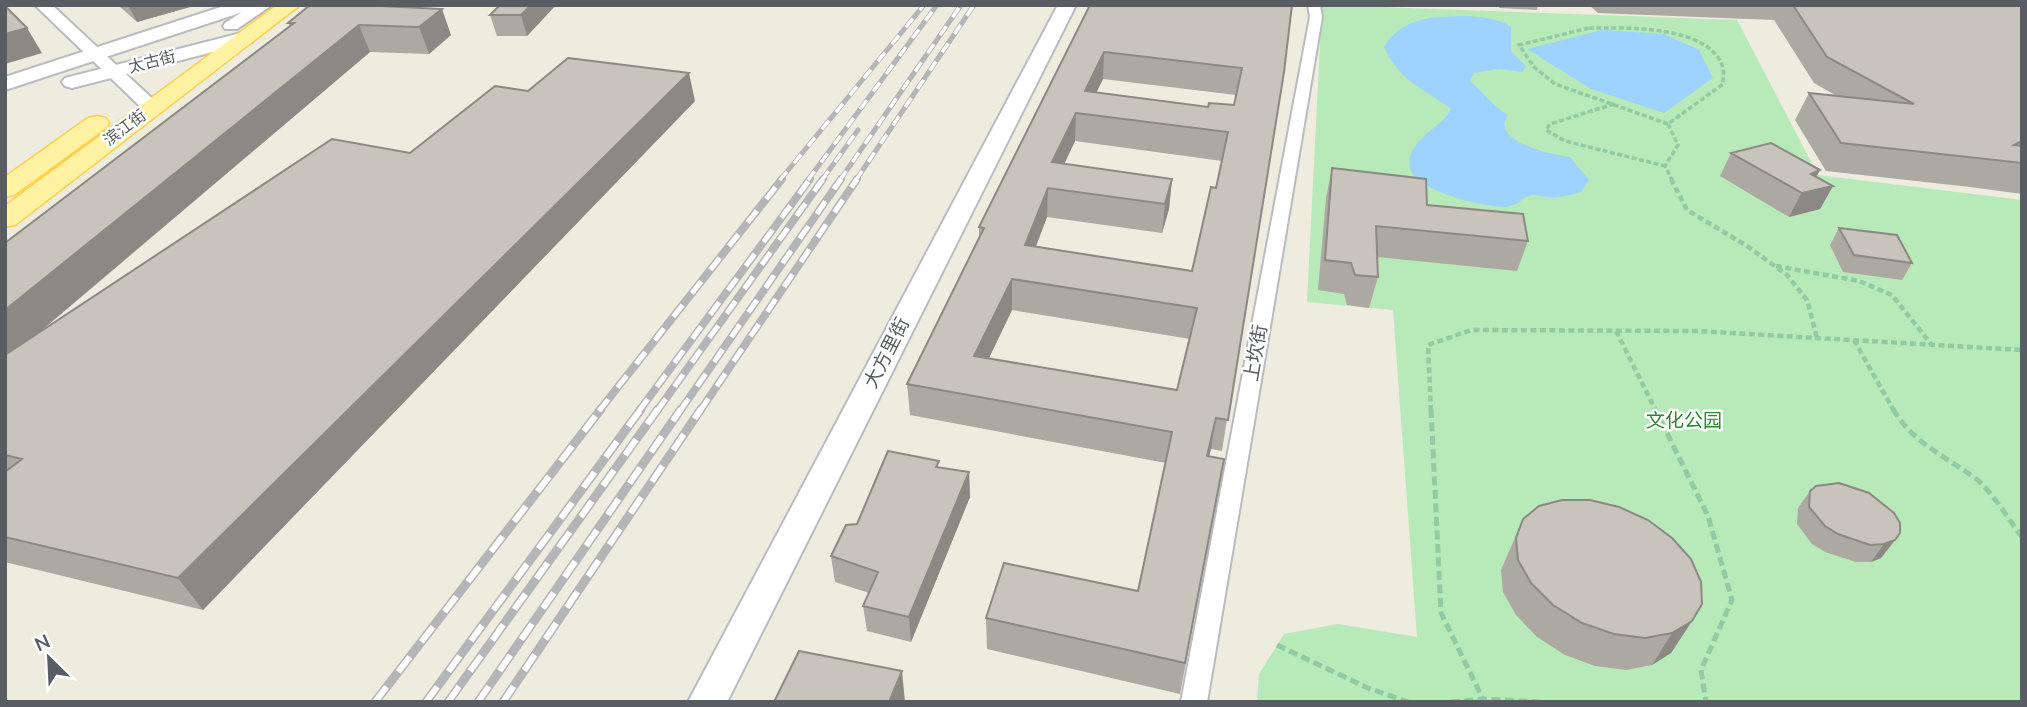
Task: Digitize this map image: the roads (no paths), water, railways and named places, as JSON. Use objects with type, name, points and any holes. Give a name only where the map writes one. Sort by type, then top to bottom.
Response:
[{"type":"main road","name":"太古街","points":[[5,84],[246,5]]},
{"type":"main road","points":[[238,32],[255,5]]},
{"type":"main road","points":[[238,32],[290,5]]},
{"type":"main road","name":"大方里街","points":[[706,702],[1067,5]]},
{"type":"main road","name":"大方里街","points":[[726,702],[1081,5]]},
{"type":"main road","name":"滨江街","points":[[5,219],[144,101],[200,49],[238,32]]},
{"type":"main road","name":"滨江街","points":[[5,189],[144,101],[238,32]]},
{"type":"main road","name":"太古街","points":[[5,101],[200,49]]},
{"type":"street","points":[[43,5],[144,101]]},
{"type":"street","points":[[238,32],[264,5]]},
{"type":"street","name":"上坎街","points":[[1194,702],[1317,17],[1314,5]]},
{"type":"water","points":[[1464,16],[1494,19],[1511,27],[1511,51],[1526,66],[1523,72],[1499,69],[1474,73],[1470,81],[1497,108],[1508,115],[1505,124],[1507,133],[1515,140],[1538,150],[1570,157],[1589,180],[1581,192],[1557,197],[1533,195],[1505,207],[1452,196],[1424,184],[1415,176],[1410,168],[1413,150],[1451,109],[1405,76],[1390,59],[1384,47],[1391,37],[1409,24],[1429,18]]},
{"type":"water","points":[[1602,30],[1664,34],[1699,50],[1713,78],[1664,113],[1591,89],[1527,49]]},
{"type":"railway","points":[[780,180],[924,5]]},
{"type":"railway","points":[[808,180],[937,5]]},
{"type":"railway","points":[[840,180],[961,5]]},
{"type":"railway","points":[[856,180],[974,5]]},
{"type":"railway","points":[[822,180],[858,130]]},
{"type":"railway","points":[[599,411],[782,179]]},
{"type":"railway","points":[[639,411],[810,179]]},
{"type":"railway","points":[[657,411],[823,179]]},
{"type":"railway","points":[[680,411],[841,179]]},
{"type":"railway","points":[[700,411],[857,179]]},
{"type":"railway","points":[[375,702],[601,409]]},
{"type":"railway","points":[[426,702],[641,409]]},
{"type":"railway","points":[[448,702],[658,409]]},
{"type":"railway","points":[[478,702],[681,409]]},
{"type":"railway","points":[[503,702],[701,409]]},
{"type":"park label","name":"文化公园","points":[[1684,421]]}]
